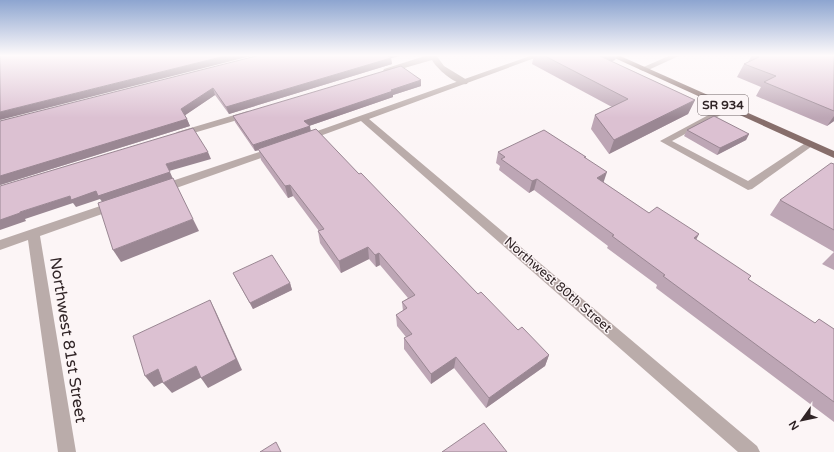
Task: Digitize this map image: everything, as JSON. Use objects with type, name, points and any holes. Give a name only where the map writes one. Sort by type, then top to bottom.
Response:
[{"type":"main road","name":"SR 934","points":[[659,76],[834,155]]},
{"type":"street","points":[[454,76],[464,82]]},
{"type":"street","points":[[296,142],[364,119],[480,76]]},
{"type":"street","points":[[729,107],[665,141],[748,186],[810,144]]},
{"type":"street","points":[[167,138],[258,110]]},
{"type":"street","name":"Northwest 80th Street","points":[[364,119],[751,452]]},
{"type":"street","points":[[153,192],[281,147]]},
{"type":"street","points":[[0,245],[123,202]]},
{"type":"street","name":"Northwest 81st Street","points":[[33,233],[67,452]]},
{"type":"building","points":[[0,76],[144,76],[0,112]]},
{"type":"building","points":[[177,76],[330,76],[226,107],[213,88],[181,109],[187,119],[0,176],[0,121]]},
{"type":"building","points":[[367,76],[415,76],[421,80],[304,121],[310,126],[253,145],[233,116]]},
{"type":"building","points":[[584,76],[643,76],[695,100],[614,140],[595,115],[628,99]]},
{"type":"building","points":[[776,76],[834,76],[834,111],[764,82]]},
{"type":"building","points":[[714,116],[749,134],[720,148],[687,130]]},
{"type":"building","points":[[193,128],[208,152],[166,164],[170,172],[98,196],[96,191],[71,200],[70,196],[0,220],[0,186]]},
{"type":"building","points":[[316,129],[359,174],[361,173],[478,294],[481,292],[518,330],[522,327],[549,355],[489,398],[456,357],[431,374],[404,338],[412,334],[396,315],[407,308],[402,302],[415,295],[379,253],[375,255],[368,247],[339,261],[318,231],[324,229],[290,185],[285,186],[258,149]]},
{"type":"building","points":[[544,130],[607,172],[597,178],[649,213],[657,207],[699,234],[694,238],[751,276],[748,279],[815,323],[819,319],[834,329],[834,402],[663,276],[665,275],[612,236],[614,235],[537,179],[532,181],[501,159],[505,157],[498,152]]},
{"type":"building","points":[[831,163],[834,164],[834,230],[780,200]]},
{"type":"building","points":[[173,178],[193,219],[113,250],[98,203]]},
{"type":"building","points":[[272,255],[290,283],[250,303],[233,273]]},
{"type":"building","points":[[210,300],[236,359],[201,378],[196,366],[163,383],[158,369],[145,376],[133,336]]},
{"type":"building","points":[[484,423],[507,452],[442,452]]},
{"type":"building","points":[[276,442],[281,452],[260,452]]}]
